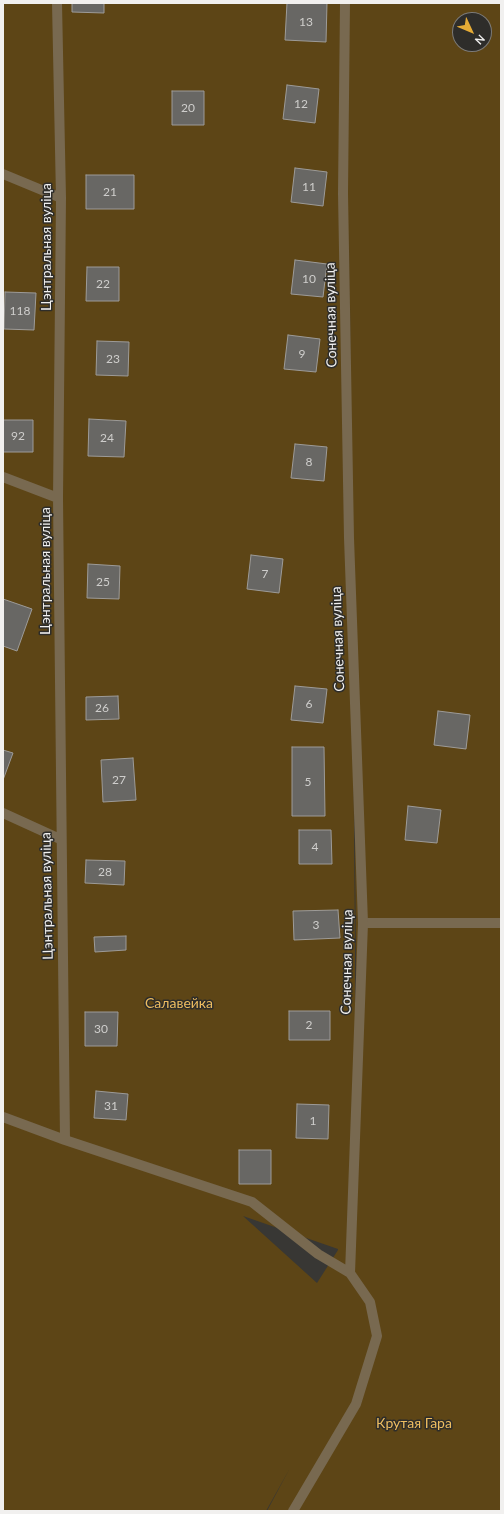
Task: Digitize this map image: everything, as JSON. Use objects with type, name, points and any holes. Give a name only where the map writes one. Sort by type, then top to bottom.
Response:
[{"type":"street","name":"Цэнтральная вуліца","points":[[57,3],[61,198],[58,498],[60,839],[65,1140]]},
{"type":"street","name":"Сонечная вуліца","points":[[345,3],[343,193],[348,530],[363,923],[350,1273]]},
{"type":"street","points":[[3,174],[61,198]]},
{"type":"street","points":[[3,478],[58,498]]},
{"type":"street","points":[[3,813],[60,839]]},
{"type":"street","points":[[363,923],[501,923]]},
{"type":"street","points":[[3,1117],[65,1140],[252,1202],[318,1254],[350,1273],[370,1302],[377,1336],[356,1404],[292,1511]]},
{"type":"green space","points":[[3,3],[501,3],[501,1511],[267,1511],[290,1468],[266,1511],[3,1511]],"holes":[[[349,195],[357,1068],[356,1079]],[[243,1216],[338,1249],[338,1250],[317,1283]]]},
{"type":"building","points":[[72,3],[104,3],[104,13],[72,12]]},
{"type":"building","points":[[287,3],[327,3],[326,42],[285,40]]},
{"type":"building","points":[[287,85],[319,89],[315,123],[283,119]]},
{"type":"building","points":[[172,91],[204,91],[204,125],[172,125]]},
{"type":"building","points":[[295,168],[327,172],[323,206],[291,202]]},
{"type":"building","points":[[86,175],[134,175],[134,209],[86,209]]},
{"type":"building","points":[[295,260],[327,264],[323,297],[291,294]]},
{"type":"building","points":[[87,267],[119,267],[119,301],[86,301]]},
{"type":"building","points":[[5,292],[36,293],[34,330],[4,329]]},
{"type":"building","points":[[288,335],[320,339],[316,372],[284,369]]},
{"type":"building","points":[[97,341],[129,342],[128,376],[96,375]]},
{"type":"building","points":[[89,419],[126,421],[124,457],[88,456]]},
{"type":"building","points":[[3,420],[33,420],[33,452],[3,452]]},
{"type":"building","points":[[295,444],[327,447],[324,481],[291,478]]},
{"type":"building","points":[[251,555],[283,559],[279,593],[247,589]]},
{"type":"building","points":[[88,564],[120,566],[119,599],[87,598]]},
{"type":"building","points":[[3,599],[32,609],[17,651],[3,646]]},
{"type":"building","points":[[295,686],[327,689],[323,723],[291,720]]},
{"type":"building","points":[[118,696],[119,719],[86,720],[86,697]]},
{"type":"building","points":[[438,711],[470,715],[466,749],[434,745]]},
{"type":"building","points":[[292,747],[324,747],[325,816],[292,816]]},
{"type":"building","points":[[3,750],[13,753],[3,780]]},
{"type":"building","points":[[133,758],[136,800],[103,802],[101,760]]},
{"type":"building","points":[[408,806],[441,810],[437,843],[405,840]]},
{"type":"building","points":[[299,830],[331,830],[332,864],[299,864]]},
{"type":"building","points":[[86,860],[125,861],[124,885],[85,883]]},
{"type":"building","points":[[338,910],[340,938],[294,940],[293,911]]},
{"type":"building","points":[[126,936],[126,950],[95,952],[94,937]]},
{"type":"building","points":[[289,1011],[330,1011],[330,1040],[289,1040]]},
{"type":"building","points":[[85,1012],[118,1012],[117,1046],[85,1046]]},
{"type":"building","points":[[96,1091],[128,1094],[126,1120],[94,1118]]},
{"type":"building","points":[[297,1104],[329,1105],[328,1139],[296,1138]]},
{"type":"building","points":[[239,1150],[271,1150],[271,1184],[239,1184]]},
{"type":"park label","name":"Салавейка","points":[[179,1003]]},
{"type":"park label","name":"Крутая Гара","points":[[414,1423]]}]
